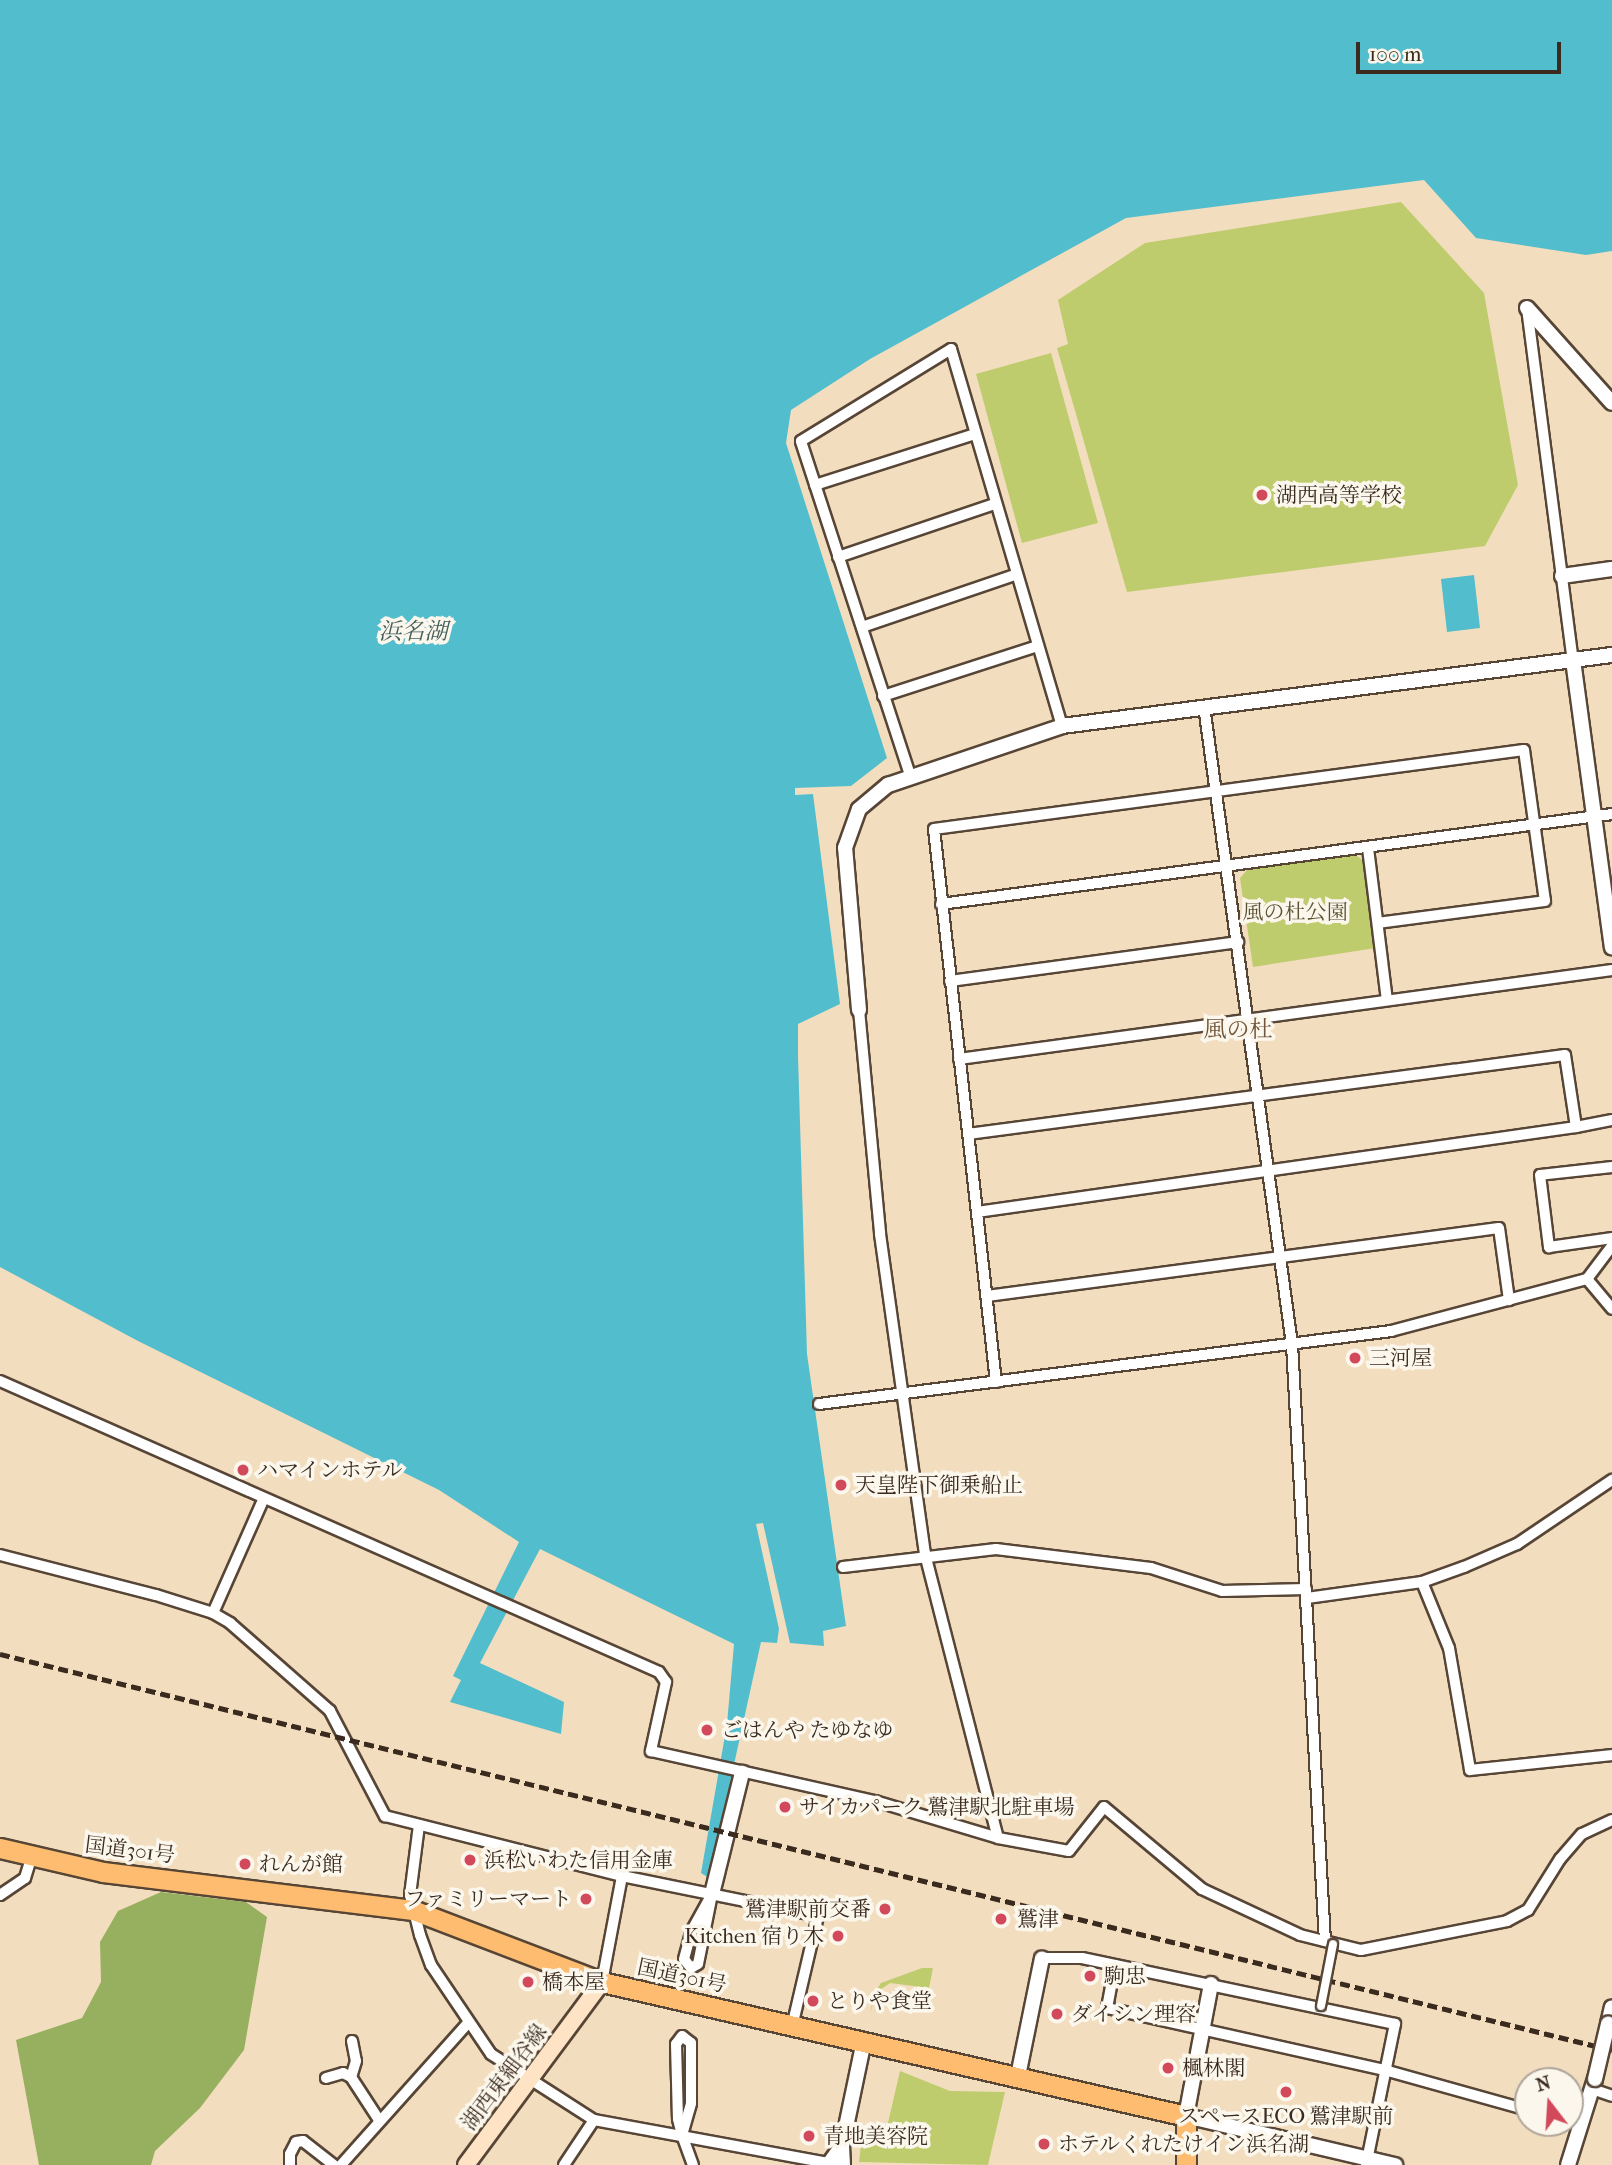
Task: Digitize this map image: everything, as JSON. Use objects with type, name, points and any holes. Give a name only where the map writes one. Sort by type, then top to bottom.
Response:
[{"type":"highway","name":"国道301号","points":[[0,1848],[30,1858],[103,1872],[413,1910],[602,1982],[793,2023],[1186,2116]]},
{"type":"highway","points":[[1186,2116],[1186,2165]]},
{"type":"main road","name":"湖西東細谷線","points":[[473,2162],[529,2077],[602,1982]]},
{"type":"street","points":[[1527,308],[1612,403]]},
{"type":"street","points":[[1527,308],[1594,816],[1608,883],[1612,947]]},
{"type":"street","points":[[911,775],[801,441],[951,349],[1035,647],[1062,726]]},
{"type":"street","points":[[815,485],[975,434]]},
{"type":"street","points":[[838,557],[995,504]]},
{"type":"street","points":[[1562,576],[1612,569]]},
{"type":"street","points":[[862,627],[1015,575]]},
{"type":"street","points":[[883,696],[1035,647]]},
{"type":"street","points":[[998,1838],[925,1554],[902,1396],[870,1147],[845,880],[847,837],[859,809],[888,785],[911,775],[1062,726],[1612,654]]},
{"type":"street","points":[[1204,706],[1292,1344],[1329,1942],[1321,2006]]},
{"type":"street","points":[[996,1382],[934,830],[1524,750],[1545,901],[1378,923]]},
{"type":"street","points":[[941,904],[1612,814]]},
{"type":"street","points":[[1368,848],[1387,1000]]},
{"type":"street","points":[[950,981],[1238,942]]},
{"type":"street","points":[[959,1059],[1612,970]]},
{"type":"street","points":[[968,1134],[1565,1055],[1576,1127]]},
{"type":"street","points":[[977,1212],[1268,1172],[1612,1120]]},
{"type":"street","points":[[1612,1167],[1540,1175],[1549,1247],[1612,1238]]},
{"type":"street","points":[[987,1296],[1499,1228],[1509,1300]]},
{"type":"street","points":[[819,1404],[902,1396],[1391,1331],[1587,1279],[1612,1246]]},
{"type":"street","points":[[1587,1279],[1612,1309]]},
{"type":"street","points":[[0,1381],[264,1500],[659,1672],[666,1682],[651,1751],[875,1801],[998,1838],[1069,1851],[1104,1807],[1202,1889],[1300,1935],[1361,1950],[1507,1922],[1528,1910],[1560,1859],[1582,1834],[1612,1819]]},
{"type":"street","points":[[843,1567],[925,1554],[996,1549],[1151,1568],[1222,1591],[1306,1593],[1422,1582],[1517,1544],[1612,1480]]},
{"type":"street","points":[[213,1613],[264,1500]]},
{"type":"street","points":[[0,1555],[213,1613],[277,1662],[330,1711],[385,1816],[622,1876],[818,1916],[793,2023]]},
{"type":"street","points":[[1422,1582],[1449,1648],[1470,1770],[1612,1755]]},
{"type":"street","points":[[712,1894],[691,1932],[684,1959],[691,1968],[698,1964],[742,1773]]},
{"type":"street","points":[[419,1825],[410,1895],[413,1910],[431,1965],[491,2054],[594,2120],[828,2164],[842,2146]]},
{"type":"street","points":[[0,1895],[25,1878],[30,1858]]},
{"type":"street","points":[[602,1982],[622,1876]]},
{"type":"street","points":[[1018,2076],[1042,1958],[1082,1958],[1321,2006],[1395,2024],[1388,2071],[1367,2161]]},
{"type":"street","points":[[1115,1965],[1107,2008],[1201,2032],[1388,2071],[1514,2106]]},
{"type":"street","points":[[1211,1984],[1186,2116],[1367,2161],[1395,2165]]},
{"type":"street","points":[[1584,2107],[1594,2084],[1612,2007]]},
{"type":"street","points":[[341,2165],[468,2023]]},
{"type":"street","points":[[682,2135],[691,2103],[691,2043],[682,2036],[676,2044],[682,2135],[693,2165]]},
{"type":"street","points":[[351,2077],[356,2061],[352,2041]]},
{"type":"street","points":[[843,2165],[842,2146],[863,2041]]},
{"type":"street","points":[[327,2078],[343,2073],[351,2077],[379,2120]]},
{"type":"street","points":[[1594,2084],[1612,2096]]},
{"type":"street","points":[[564,2165],[594,2120]]},
{"type":"street","points":[[1569,2165],[1574,2137]]},
{"type":"street","points":[[290,2165],[290,2154],[296,2142],[303,2141],[334,2165]]},
{"type":"green space","points":[[1401,202],[1484,293],[1518,485],[1485,546],[1127,592],[1057,348],[1068,344],[1058,300],[1145,243]]},
{"type":"green space","points":[[1051,353],[1098,523],[1022,543],[976,374]]},
{"type":"green space","name":"風の杜公園","points":[[1354,854],[1364,861],[1376,948],[1253,967],[1240,878],[1247,870]]},
{"type":"green space","points":[[161,1892],[246,1902],[267,1917],[244,2050],[200,2108],[155,2151],[151,2165],[39,2165],[16,2040],[82,2018],[101,1982],[100,1942],[118,1911]]},
{"type":"green space","points":[[922,1968],[933,1968],[929,1988],[890,1983],[877,1992],[870,2013],[875,1992],[881,1983]]},
{"type":"green space","points":[[900,2071],[950,2091],[1005,2092],[988,2165],[859,2162],[862,2136],[884,2140]]},
{"type":"water","name":"浜名湖","points":[[0,0],[1612,0],[1612,251],[1586,255],[1476,238],[1424,180],[1126,218],[870,359],[791,410],[786,443],[887,758],[851,786],[795,788],[795,795],[813,794],[840,1004],[798,1024],[798,1056],[807,1354],[846,1626],[823,1631],[824,1646],[790,1643],[763,1523],[756,1524],[779,1629],[777,1643],[761,1642],[709,1878],[701,1873],[727,1724],[734,1644],[540,1549],[480,1663],[564,1702],[561,1734],[450,1702],[461,1680],[453,1676],[519,1542],[439,1490],[138,1341],[0,1267]]},
{"type":"water","points":[[1474,575],[1480,628],[1447,632],[1441,579]]},
{"type":"railway","points":[[0,1654],[1612,2050]]},
{"type":"place","name":"湖西高等学校","points":[[1262,495]]},
{"type":"place","name":"三河屋","points":[[1355,1358]]},
{"type":"place","name":"ハマインホテル","points":[[243,1470]]},
{"type":"place","name":"天皇陛下御乗船止","points":[[841,1485]]},
{"type":"place","name":"ごはんや たゆなゆ","points":[[707,1730]]},
{"type":"place","name":"サイカパーク 鷲津駅北駐車場","points":[[785,1807]]},
{"type":"place","name":"浜松いわた信用金庫","points":[[470,1860]]},
{"type":"place","name":"れんが館","points":[[245,1864]]},
{"type":"place","name":"ファミリーマート","points":[[586,1899]]},
{"type":"place","name":"鷲津駅前交番","points":[[885,1909]]},
{"type":"place","name":"鷲津","points":[[1001,1919]]},
{"type":"place","name":"Kitchen 宿り木","points":[[838,1936]]},
{"type":"place","name":"駒忠","points":[[1090,1976]]},
{"type":"place","name":"橋本屋","points":[[528,1982]]},
{"type":"place","name":"とりや食堂","points":[[813,2001]]},
{"type":"place","name":"ダイシン理容","points":[[1057,2014]]},
{"type":"place","name":"楓林閣","points":[[1168,2068]]},
{"type":"place","name":"スペースECO 鷲津駅前","points":[[1286,2092]]},
{"type":"place","name":"青地美容院","points":[[809,2136]]},
{"type":"place","name":"ホテルくれたけイン浜名湖","points":[[1044,2144]]},
{"type":"district","name":"風の杜","points":[[1238,1030]]}]
